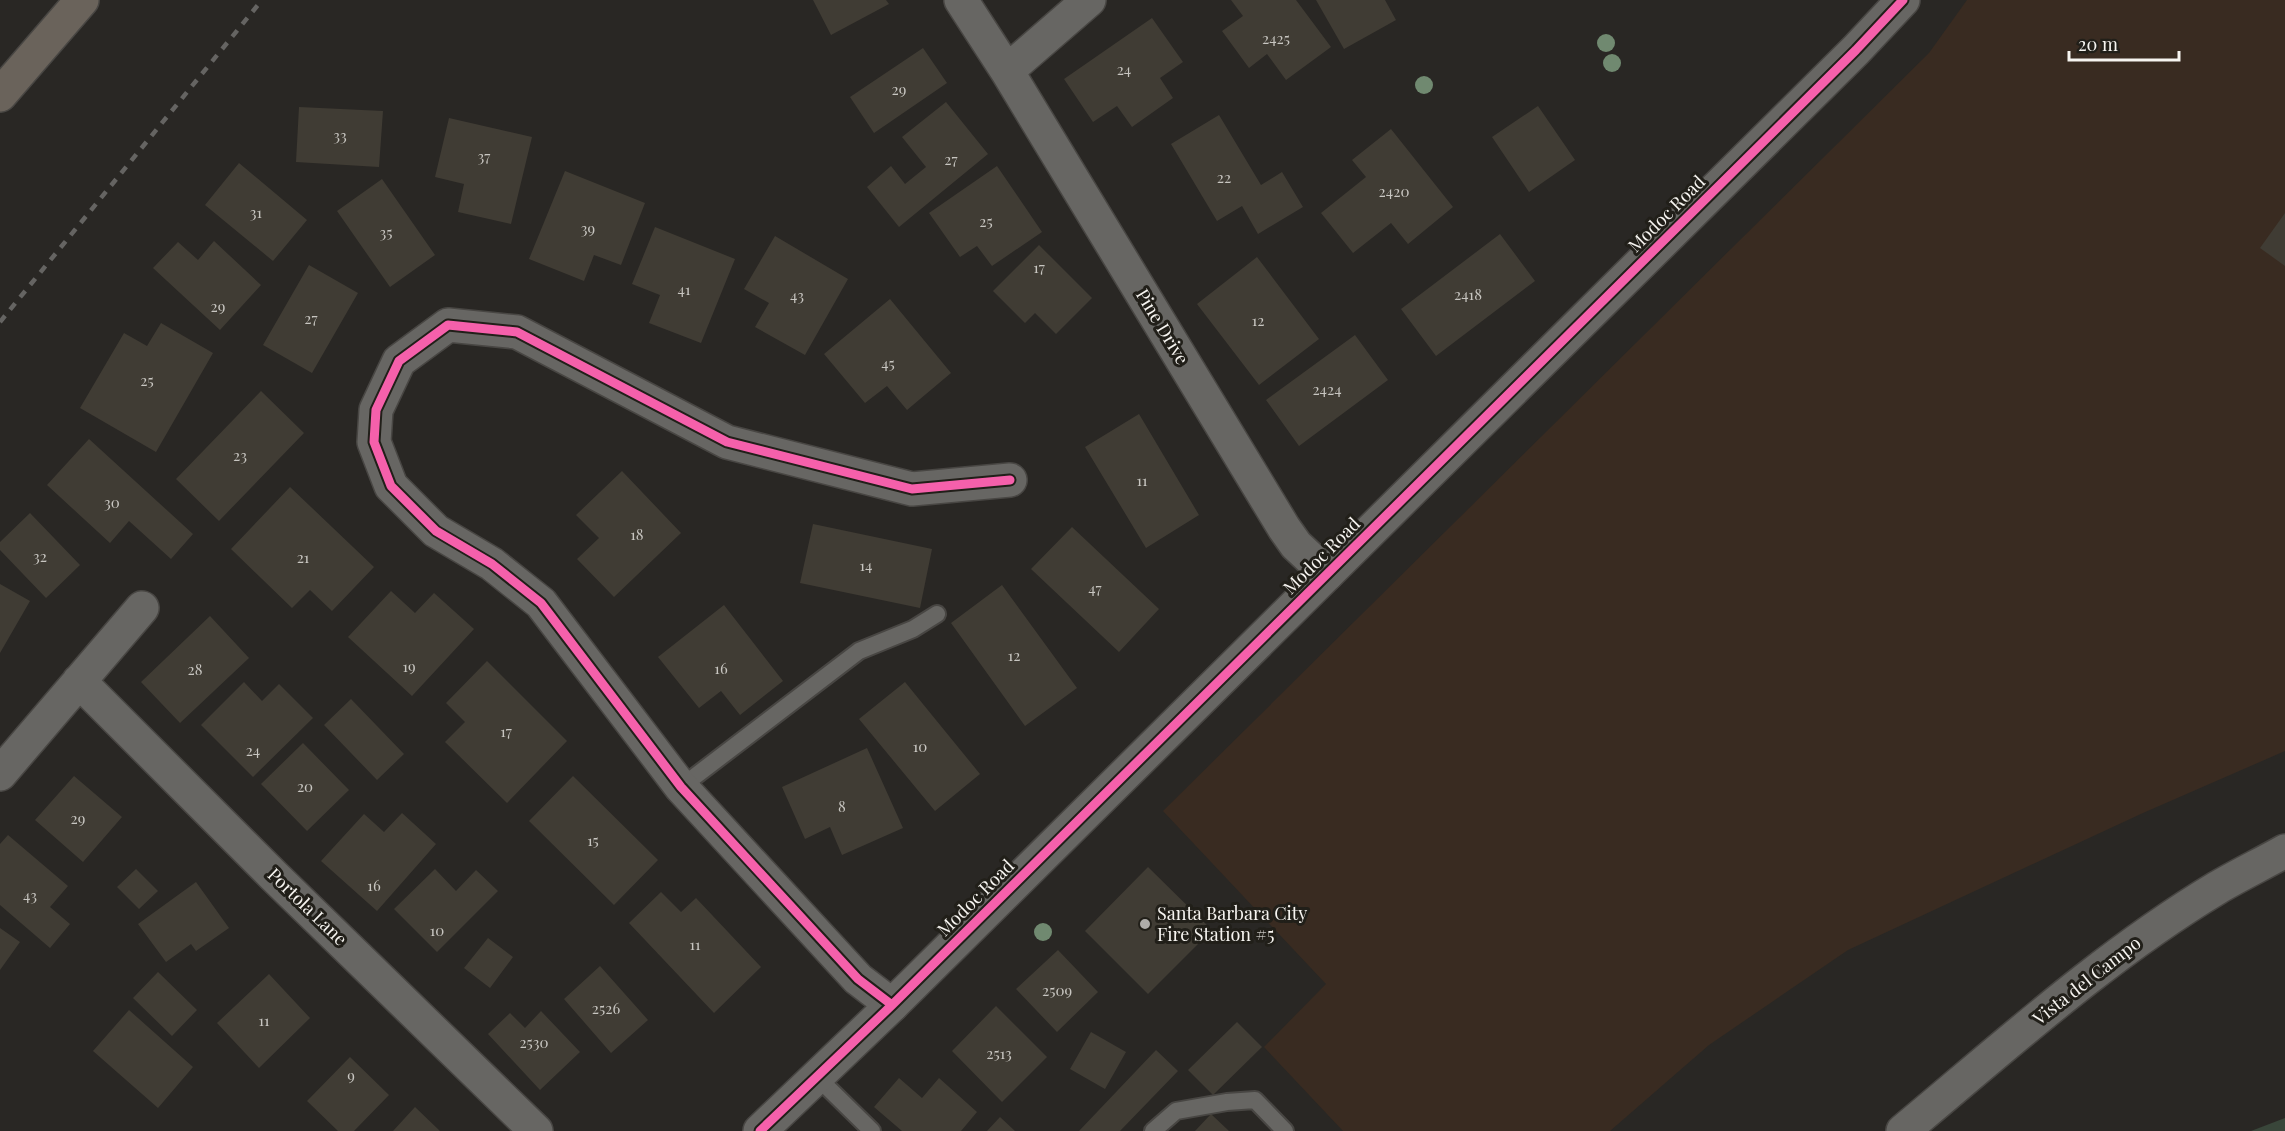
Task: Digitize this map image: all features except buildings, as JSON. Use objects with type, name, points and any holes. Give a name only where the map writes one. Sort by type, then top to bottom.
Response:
[{"type":"highway","points":[[0,95],[82,0]]},
{"type":"street","name":"Pine Drive","points":[[961,0],[1007,71],[1284,528],[1296,545],[1327,574]]},
{"type":"street","points":[[1007,71],[1089,0]]},
{"type":"street","name":"Modoc Road","points":[[760,1131],[892,1005],[1848,58],[1903,0]]},
{"type":"street","points":[[892,1005],[858,979],[681,787],[541,603],[492,564],[436,531],[391,486],[374,442],[376,410],[399,362],[448,325],[517,332],[727,442],[912,489],[1010,480]]},
{"type":"street","points":[[0,774],[142,608]]},
{"type":"street","name":"Portola Lane","points":[[80,681],[281,883],[536,1131]]},
{"type":"street","name":"Vista del Campo","points":[[1903,1131],[2037,1019],[2133,945],[2217,888],[2285,851]]},
{"type":"lane","points":[[681,787],[859,651],[913,629],[938,614]]},
{"type":"lane","points":[[817,1077],[872,1131]]},
{"type":"lane","points":[[1153,1131],[1176,1111],[1227,1102],[1255,1100],[1285,1131]]},
{"type":"shaded area","points":[[1967,0],[2285,0],[2285,751],[2143,813],[1848,950],[1709,1045],[1610,1131],[1343,1131],[1264,1047],[1326,984],[1163,811],[1929,53]]},
{"type":"green space","points":[[2285,1118],[2285,1131],[2251,1131]]},
{"type":"railway","points":[[0,322],[262,0]]},
{"type":"cycle path","points":[[760,1131],[892,1005],[1856,50],[1903,0]]},
{"type":"cycle path","points":[[892,1005],[858,979],[681,787],[541,603],[492,564],[436,531],[391,486],[374,442],[376,410],[399,361],[448,325],[517,332],[727,442],[912,489],[1010,480]]},
{"type":"place","name":"Santa Barbara City Fire Station #5","points":[[1145,924]]}]
